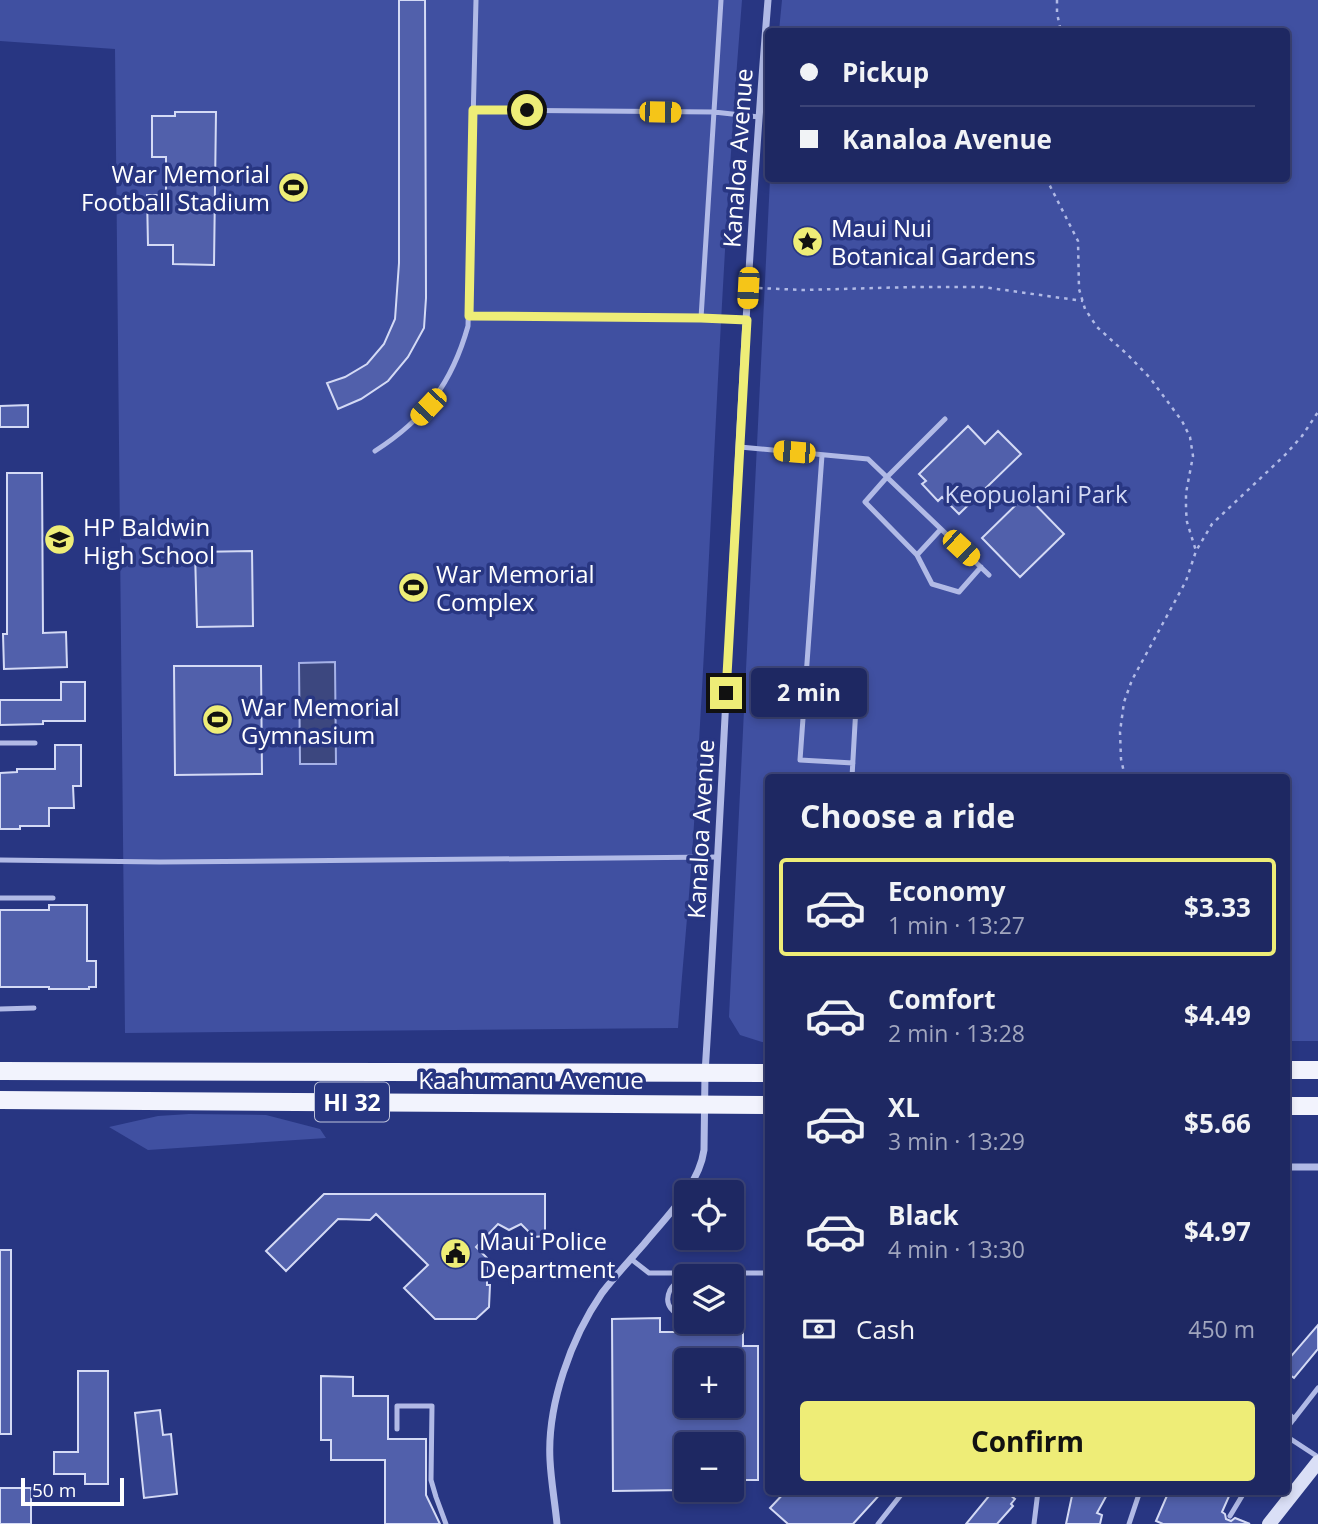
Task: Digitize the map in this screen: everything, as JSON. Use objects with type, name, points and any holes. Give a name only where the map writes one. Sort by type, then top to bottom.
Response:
[{"type":"main road","name":"Kaahumanu Avenue","points":[[0,1070],[765,1073]]},
{"type":"main road","points":[[1290,1070],[1318,1070]]},
{"type":"main road","name":"Kaahumanu Avenue","points":[[0,1100],[765,1105]]},
{"type":"main road","points":[[1290,1106],[1318,1106]]},
{"type":"street","name":"Kanaloa Avenue","points":[[766,28],[768,0]]},
{"type":"street","name":"Kanaloa Avenue","points":[[557,1524],[550,1458],[553,1407],[567,1360],[602,1294],[679,1203],[698,1172],[704,1150],[705,1073],[748,288],[765,39]]},
{"type":"street","points":[[1290,1167],[1318,1167]]},
{"type":"street","points":[[1269,1524],[1318,1459]]},
{"type":"lane","points":[[375,451],[412,424],[442,389],[462,348],[468,326],[476,0]]},
{"type":"lane","points":[[701,318],[720,0]]},
{"type":"lane","points":[[473,110],[714,112],[759,117]]},
{"type":"lane","points":[[469,316],[747,320]]},
{"type":"lane","points":[[945,419],[865,502],[917,555],[932,584],[959,592],[981,567]]},
{"type":"lane","points":[[740,447],[868,459],[989,575]]},
{"type":"lane","points":[[822,454],[800,760],[853,762]]},
{"type":"lane","points":[[917,555],[941,529]]},
{"type":"lane","points":[[852,774],[858,671]]},
{"type":"lane","points":[[0,743],[36,743]]},
{"type":"lane","points":[[0,860],[171,862],[718,857]]},
{"type":"lane","points":[[0,898],[53,898]]},
{"type":"lane","points":[[0,1009],[34,1008]]},
{"type":"lane","points":[[631,1259],[649,1273],[674,1273]]},
{"type":"lane","points":[[744,1274],[765,1273]]},
{"type":"lane","points":[[674,1286],[668,1299],[674,1313]]},
{"type":"lane","points":[[1290,1424],[1318,1388]]},
{"type":"lane","points":[[397,1429],[397,1406],[432,1406],[431,1480],[446,1524]]},
{"type":"lane","points":[[1290,1416],[1294,1419]]},
{"type":"lane","points":[[1290,1439],[1318,1459]]},
{"type":"lane","points":[[878,1524],[901,1495]]},
{"type":"lane","points":[[1034,1524],[1038,1495]]},
{"type":"lane","points":[[1129,1524],[1139,1495]]},
{"type":"lane","points":[[1230,1516],[1243,1495]]},
{"type":"path","points":[[1057,0],[1060,28]]},
{"type":"path","points":[[1048,182],[1078,242],[1079,289],[1085,309],[1097,327],[1150,378],[1182,421],[1189,437],[1192,456],[1186,493],[1186,522],[1196,551]]},
{"type":"path","points":[[748,288],[983,287],[1083,301]]},
{"type":"path","points":[[1124,774],[1120,732],[1124,702],[1132,680],[1186,581],[1196,551],[1212,524],[1302,436],[1318,412]]},
{"type":"path","points":[[796,774],[797,770]]},
{"type":"green space","name":"War Memorial Complex","points":[[0,0],[742,0],[727,214],[699,748],[678,1028],[125,1033],[115,49],[0,41]]},
{"type":"green space","name":"Keopuolani Park","points":[[782,0],[1318,0],[1318,1041],[1290,1041],[1290,774],[765,774],[765,1042],[740,1035],[729,1017],[770,182],[1290,182],[1290,28],[779,28]]},
{"type":"green space","points":[[266,1115],[320,1129],[326,1138],[148,1150],[109,1127],[158,1116]]},
{"type":"shaded area","points":[[335,662],[336,764],[300,764],[299,663]]},
{"type":"building","points":[[399,0],[425,0],[424,328],[408,357],[388,381],[361,399],[338,409],[327,383],[345,377],[367,364],[384,344],[395,319],[399,263]]},
{"type":"building","points":[[175,112],[216,112],[214,265],[173,264],[173,245],[148,245],[147,195],[166,195],[166,157],[152,157],[152,116],[175,116]]},
{"type":"building","points":[[28,405],[28,427],[0,427],[0,406]]},
{"type":"building","points":[[968,426],[985,444],[998,431],[1021,454],[959,514],[942,497],[938,501],[922,484],[926,481],[919,474]]},
{"type":"building","points":[[7,473],[42,473],[43,633],[66,632],[67,667],[4,669],[3,634],[7,634]]},
{"type":"building","points":[[1026,495],[1064,534],[1020,577],[982,538]]},
{"type":"building","points":[[252,551],[253,626],[197,627],[195,552]]},
{"type":"building","name":"War Memorial Gymnasium","points":[[174,666],[261,666],[262,774],[175,775]]},
{"type":"building","points":[[61,682],[85,682],[85,721],[0,725],[0,700],[61,700]]},
{"type":"building","points":[[55,745],[81,745],[81,786],[73,786],[74,808],[49,808],[49,826],[0,829],[0,773],[17,772],[17,769],[55,769]]},
{"type":"building","points":[[49,905],[87,905],[87,961],[96,961],[96,987],[0,987],[0,910],[49,910]]},
{"type":"building","name":"Maui Police Department","points":[[324,1194],[545,1194],[545,1236],[534,1237],[521,1224],[509,1230],[498,1224],[476,1247],[487,1258],[489,1307],[476,1319],[435,1319],[404,1288],[428,1265],[376,1214],[370,1220],[338,1219],[286,1271],[266,1251]]},
{"type":"building","points":[[0,1250],[11,1250],[11,1434],[0,1434]]},
{"type":"building","points":[[660,1318],[660,1332],[686,1335],[743,1334],[743,1346],[758,1346],[758,1480],[744,1480],[744,1432],[674,1432],[674,1490],[613,1491],[612,1319]]},
{"type":"building","points":[[1318,1325],[1318,1349],[1294,1378],[1290,1375],[1290,1357]]},
{"type":"building","points":[[78,1371],[108,1371],[108,1484],[85,1484],[85,1474],[54,1474],[54,1452],[78,1452]]},
{"type":"building","points":[[321,1376],[353,1377],[353,1396],[388,1396],[388,1439],[426,1439],[426,1495],[440,1524],[385,1524],[385,1460],[331,1460],[331,1440],[321,1440]]},
{"type":"building","points":[[160,1410],[163,1435],[171,1434],[177,1494],[144,1498],[135,1413]]},
{"type":"building","points":[[0,1488],[31,1488],[31,1524],[0,1524]]},
{"type":"building","points":[[782,1495],[879,1495],[853,1524],[788,1524],[770,1508]]},
{"type":"building","points":[[990,1495],[1010,1495],[1015,1499],[1011,1504],[1013,1506],[997,1524],[966,1524]]},
{"type":"building","points":[[1072,1495],[1107,1495],[1097,1513],[1102,1515],[1100,1524],[1066,1524]]},
{"type":"building","points":[[1167,1495],[1230,1495],[1222,1512],[1226,1519],[1231,1521],[1235,1518],[1250,1524],[1163,1524],[1156,1521]]},
{"type":"place","name":"War Memorial Football Stadium","points":[[293,187]]},
{"type":"place","name":"Maui Nui Botanical Gardens","points":[[808,241]]},
{"type":"place","name":"HP Baldwin High School","points":[[60,540]]},
{"type":"place","name":"War Memorial Complex","points":[[413,587]]},
{"type":"place","name":"War Memorial Gymnasium","points":[[218,720]]},
{"type":"place","name":"Maui Police Department","points":[[456,1254]]},
{"type":"route","points":[[527,110],[473,110],[469,316],[747,320],[726,693]]}]
